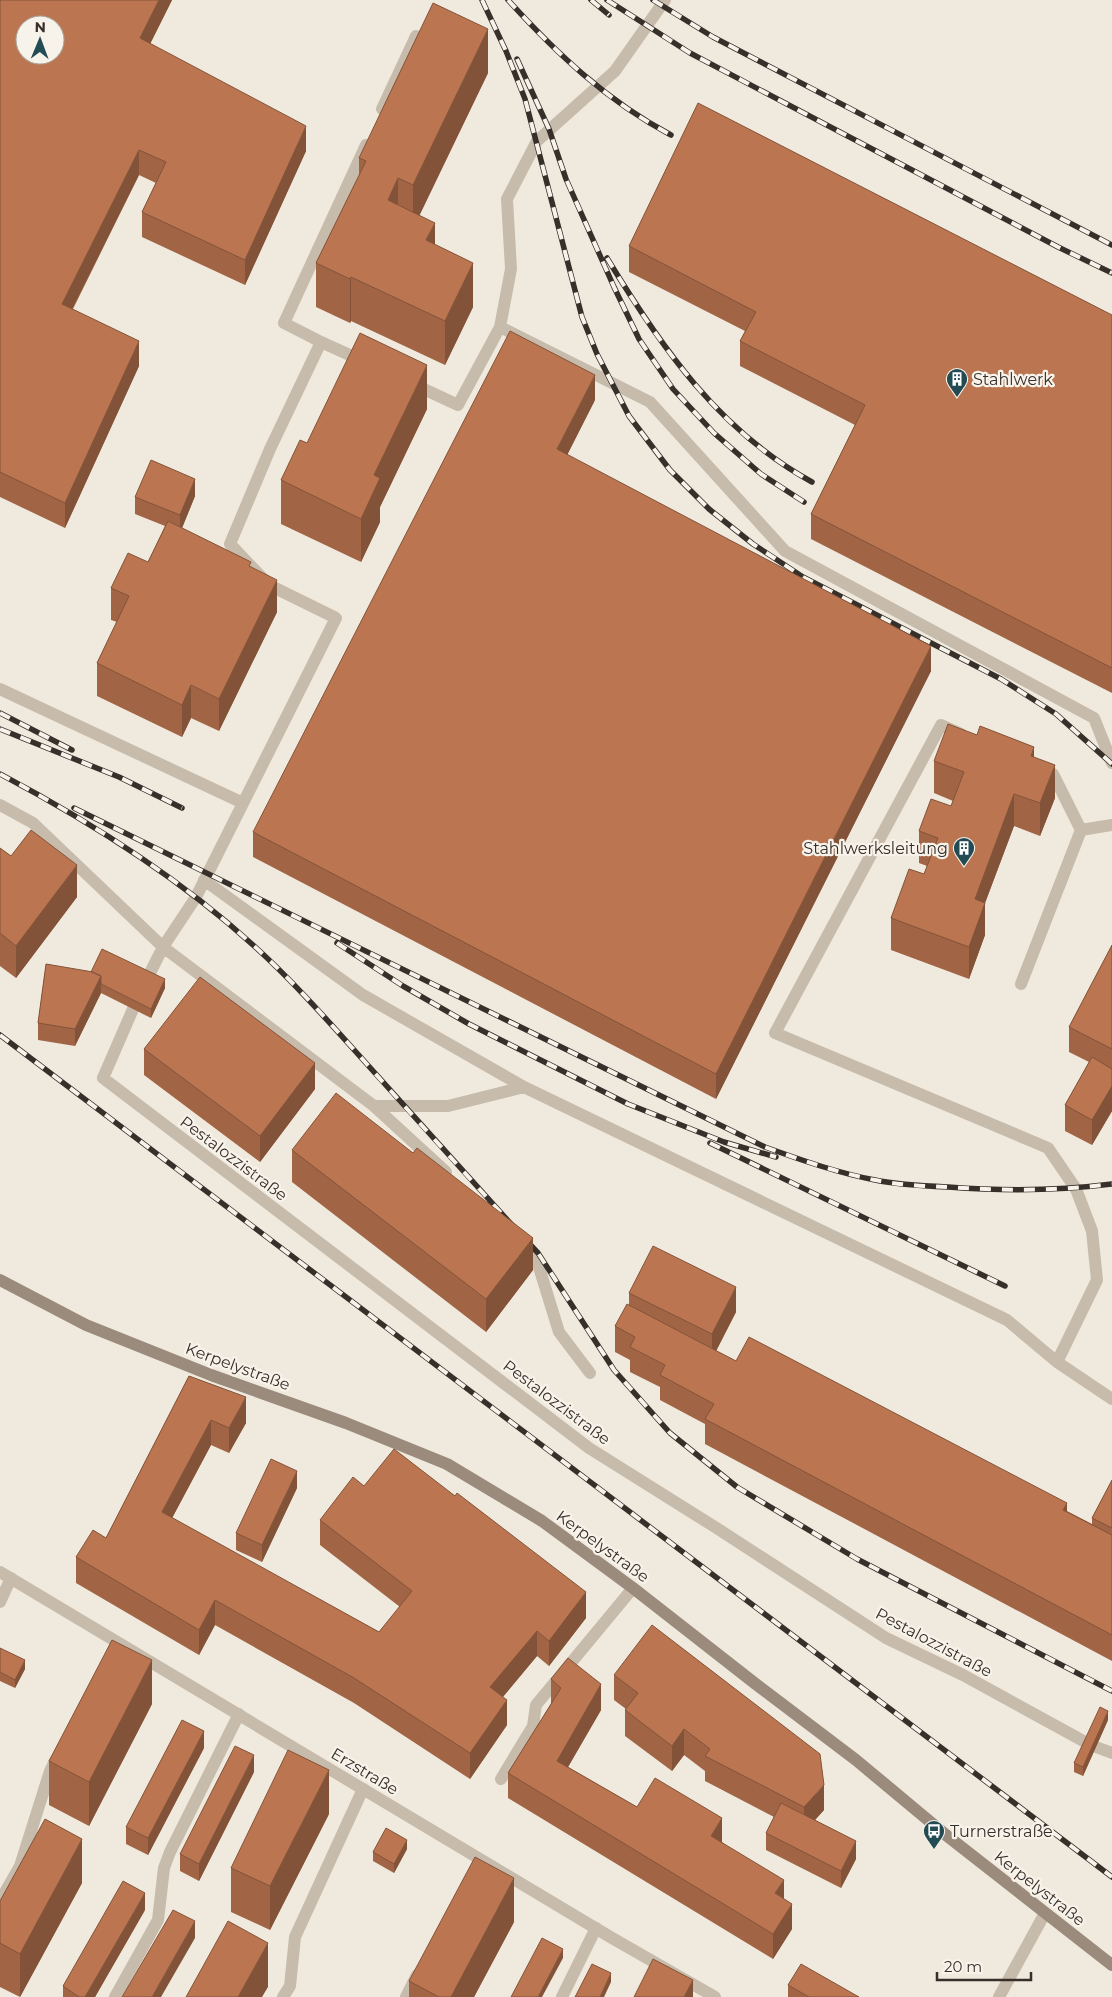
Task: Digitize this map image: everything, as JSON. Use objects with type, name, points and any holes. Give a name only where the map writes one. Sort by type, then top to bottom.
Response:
[{"type":"main road","name":"Kerpelystraße","points":[[0,1280],[86,1325],[211,1375],[346,1423],[447,1464],[542,1521],[633,1588],[856,1760],[1044,1913],[1112,1965]]},
{"type":"street","points":[[400,378],[458,405],[500,326],[511,269],[507,199],[537,141],[615,71],[665,0]]},
{"type":"street","points":[[379,117],[416,36]]},
{"type":"street","points":[[370,135],[284,323],[373,366]]},
{"type":"street","points":[[500,326],[650,402],[785,552],[1094,718],[1112,762]]},
{"type":"street","points":[[147,979],[163,947],[196,897],[336,618],[269,586],[230,544],[270,449],[321,342]]},
{"type":"street","points":[[0,689],[243,803]]},
{"type":"street","points":[[976,740],[942,725],[775,1033],[1048,1148],[1076,1189],[1092,1230],[1097,1280],[1057,1362]]},
{"type":"street","points":[[1020,984],[1081,830],[1053,774],[1028,762]]},
{"type":"street","points":[[0,805],[33,823],[163,947],[374,1106],[454,1180]]},
{"type":"street","points":[[1081,830],[1112,825]]},
{"type":"street","points":[[204,880],[363,995],[524,1087],[1007,1320],[1057,1362],[1112,1399]]},
{"type":"street","name":"Pestalozzistraße","points":[[133,1009],[103,1078],[589,1448],[886,1638],[963,1674],[1092,1745],[1112,1753]]},
{"type":"street","points":[[374,1106],[448,1106],[524,1087]]},
{"type":"street","points":[[510,1236],[538,1264],[559,1332],[590,1373]]},
{"type":"street","points":[[0,1602],[5,1575]]},
{"type":"street","name":"Erzstraße","points":[[5,1575],[115,1646],[239,1714],[363,1789],[477,1863],[596,1928],[715,1997]]},
{"type":"street","points":[[501,1779],[533,1726],[536,1705],[633,1588]]},
{"type":"street","points":[[115,1997],[158,1920],[164,1868],[239,1714]]},
{"type":"street","points":[[0,1901],[20,1866],[50,1771],[59,1754]]},
{"type":"street","points":[[283,1997],[290,1986],[295,1937],[363,1789]]},
{"type":"street","points":[[999,1997],[1044,1913]]},
{"type":"street","points":[[562,1997],[596,1928]]},
{"type":"street","points":[[406,1997],[424,1962]]},
{"type":"building","points":[[0,0],[159,0],[140,38],[306,126],[245,260],[142,212],[166,162],[139,150],[62,304],[139,341],[65,503],[0,472]]},
{"type":"building","points":[[433,3],[488,29],[413,185],[398,178],[388,200],[435,223],[426,240],[473,263],[445,321],[351,277],[350,279],[316,263],[366,161],[359,158]]},
{"type":"building","name":"Stahlwerk","points":[[698,103],[1112,315],[1112,668],[811,514],[865,405],[740,341],[756,312],[629,246]]},
{"type":"building","points":[[510,331],[595,375],[557,449],[931,646],[716,1074],[253,832]]},
{"type":"building","points":[[360,333],[427,365],[374,475],[380,478],[361,519],[281,480],[300,440],[307,443]]},
{"type":"building","points":[[151,460],[195,479],[180,515],[135,497]]},
{"type":"building","points":[[168,521],[251,562],[249,566],[277,580],[219,699],[191,685],[182,705],[97,663],[129,596],[111,588],[128,553],[148,562]]},
{"type":"building","name":"Stahlwerksleitung","points":[[948,724],[977,735],[980,726],[1034,747],[1031,756],[1055,765],[1040,803],[1014,794],[975,899],[985,903],[969,947],[891,918],[909,869],[924,874],[938,838],[919,831],[931,799],[951,806],[964,772],[934,761]]},
{"type":"building","points":[[31,830],[77,865],[16,946],[0,933],[0,848],[11,856]]},
{"type":"building","points":[[1112,945],[1112,1049],[1069,1027]]},
{"type":"building","points":[[102,949],[165,979],[151,1009],[101,984],[101,976],[91,972]]},
{"type":"building","points":[[46,964],[93,972],[101,976],[75,1029],[38,1023]]},
{"type":"building","points":[[200,977],[315,1063],[260,1136],[144,1049]]},
{"type":"building","points":[[1092,1057],[1112,1069],[1112,1086],[1092,1120],[1065,1105]]},
{"type":"building","points":[[336,1093],[413,1153],[417,1148],[533,1238],[486,1299],[292,1150]]},
{"type":"building","points":[[653,1246],[736,1287],[712,1334],[629,1293]]},
{"type":"building","points":[[627,1304],[736,1361],[749,1337],[1067,1503],[1063,1510],[1112,1535],[1112,1635],[705,1419],[714,1404],[660,1375],[665,1365],[630,1347],[635,1337],[615,1326]]},
{"type":"building","points":[[189,1376],[246,1397],[229,1428],[211,1420],[162,1512],[379,1632],[412,1591],[320,1520],[353,1477],[364,1486],[394,1449],[455,1496],[457,1493],[586,1592],[549,1641],[537,1631],[490,1687],[507,1700],[470,1753],[354,1678],[215,1600],[199,1630],[76,1557],[93,1530],[106,1538]]},
{"type":"building","points":[[271,1459],[297,1471],[262,1545],[236,1533]]},
{"type":"building","points":[[1112,1480],[1112,1528],[1092,1518]]},
{"type":"building","points":[[652,1625],[820,1754],[824,1785],[804,1807],[705,1756],[710,1749],[684,1729],[672,1746],[625,1710],[638,1693],[614,1675]]},
{"type":"building","points":[[112,1640],[152,1660],[89,1782],[49,1761]]},
{"type":"building","points":[[0,1648],[25,1660],[15,1680],[0,1672]]},
{"type":"building","points":[[568,1658],[601,1684],[557,1761],[637,1807],[655,1778],[722,1818],[711,1836],[784,1880],[775,1893],[792,1904],[773,1934],[508,1773],[561,1688],[551,1679]]},
{"type":"building","points":[[1100,1707],[1108,1711],[1083,1767],[1074,1763]]},
{"type":"building","points":[[182,1720],[204,1731],[148,1838],[126,1827]]},
{"type":"building","points":[[235,1746],[254,1755],[199,1864],[180,1854]]},
{"type":"building","points":[[288,1750],[329,1770],[270,1886],[231,1868]]},
{"type":"building","points":[[781,1803],[856,1841],[841,1871],[766,1833]]},
{"type":"building","points":[[45,1819],[82,1839],[20,1954],[0,1943],[0,1901]]},
{"type":"building","points":[[386,1828],[407,1840],[394,1864],[373,1852]]},
{"type":"building","points":[[475,1857],[514,1878],[451,1997],[439,1997],[409,1981]]},
{"type":"building","points":[[123,1881],[145,1893],[85,1997],[79,1997],[63,1986]]},
{"type":"building","points":[[173,1910],[195,1921],[152,1997],[122,1997]]},
{"type":"building","points":[[228,1921],[268,1943],[238,1997],[186,1997]]},
{"type":"building","points":[[542,1938],[563,1949],[538,1997],[511,1997]]},
{"type":"building","points":[[653,1959],[693,1980],[684,1997],[634,1997]]},
{"type":"building","points":[[592,1964],[611,1973],[600,1997],[575,1997]]},
{"type":"building","points":[[801,1964],[859,1997],[809,1997],[788,1985]]},
{"type":"railway","points":[[482,0],[506,51],[525,99],[582,317],[597,354],[629,416],[670,470],[709,509],[753,544],[803,577],[1001,679],[1056,714],[1112,764]]},
{"type":"railway","points":[[508,0],[545,39],[584,75],[625,107],[671,135]]},
{"type":"railway","points":[[591,0],[609,15]]},
{"type":"railway","points":[[607,0],[690,53],[1058,247],[1112,273]]},
{"type":"railway","points":[[653,0],[713,37],[1112,245]]},
{"type":"railway","points":[[517,59],[549,129],[566,179],[639,339],[673,389],[714,433],[761,474],[804,502]]},
{"type":"railway","points":[[607,258],[671,355],[695,384],[748,438],[812,482]]},
{"type":"railway","points":[[0,713],[72,750]]},
{"type":"railway","points":[[0,729],[119,777],[182,808]]},
{"type":"railway","points":[[0,774],[67,811],[132,852],[194,896],[253,945],[324,1017],[512,1225]]},
{"type":"railway","points":[[74,808],[765,1147],[847,1174],[902,1184],[1010,1190],[1071,1188],[1112,1184]]},
{"type":"railway","points":[[337,943],[403,986],[469,1024],[628,1104],[724,1142],[776,1157]]},
{"type":"railway","points":[[0,1035],[1112,1877]]},
{"type":"railway","points":[[710,1143],[1005,1286]]},
{"type":"railway","points":[[524,1238],[538,1253],[614,1370],[670,1433],[737,1487],[857,1559],[1112,1691]]},
{"type":"place","name":"Stahlwerk","points":[[957,398]]},
{"type":"place","name":"Stahlwerksleitung","points":[[964,867]]},
{"type":"place","name":"Turnerstraße","points":[[934,1850]]}]
